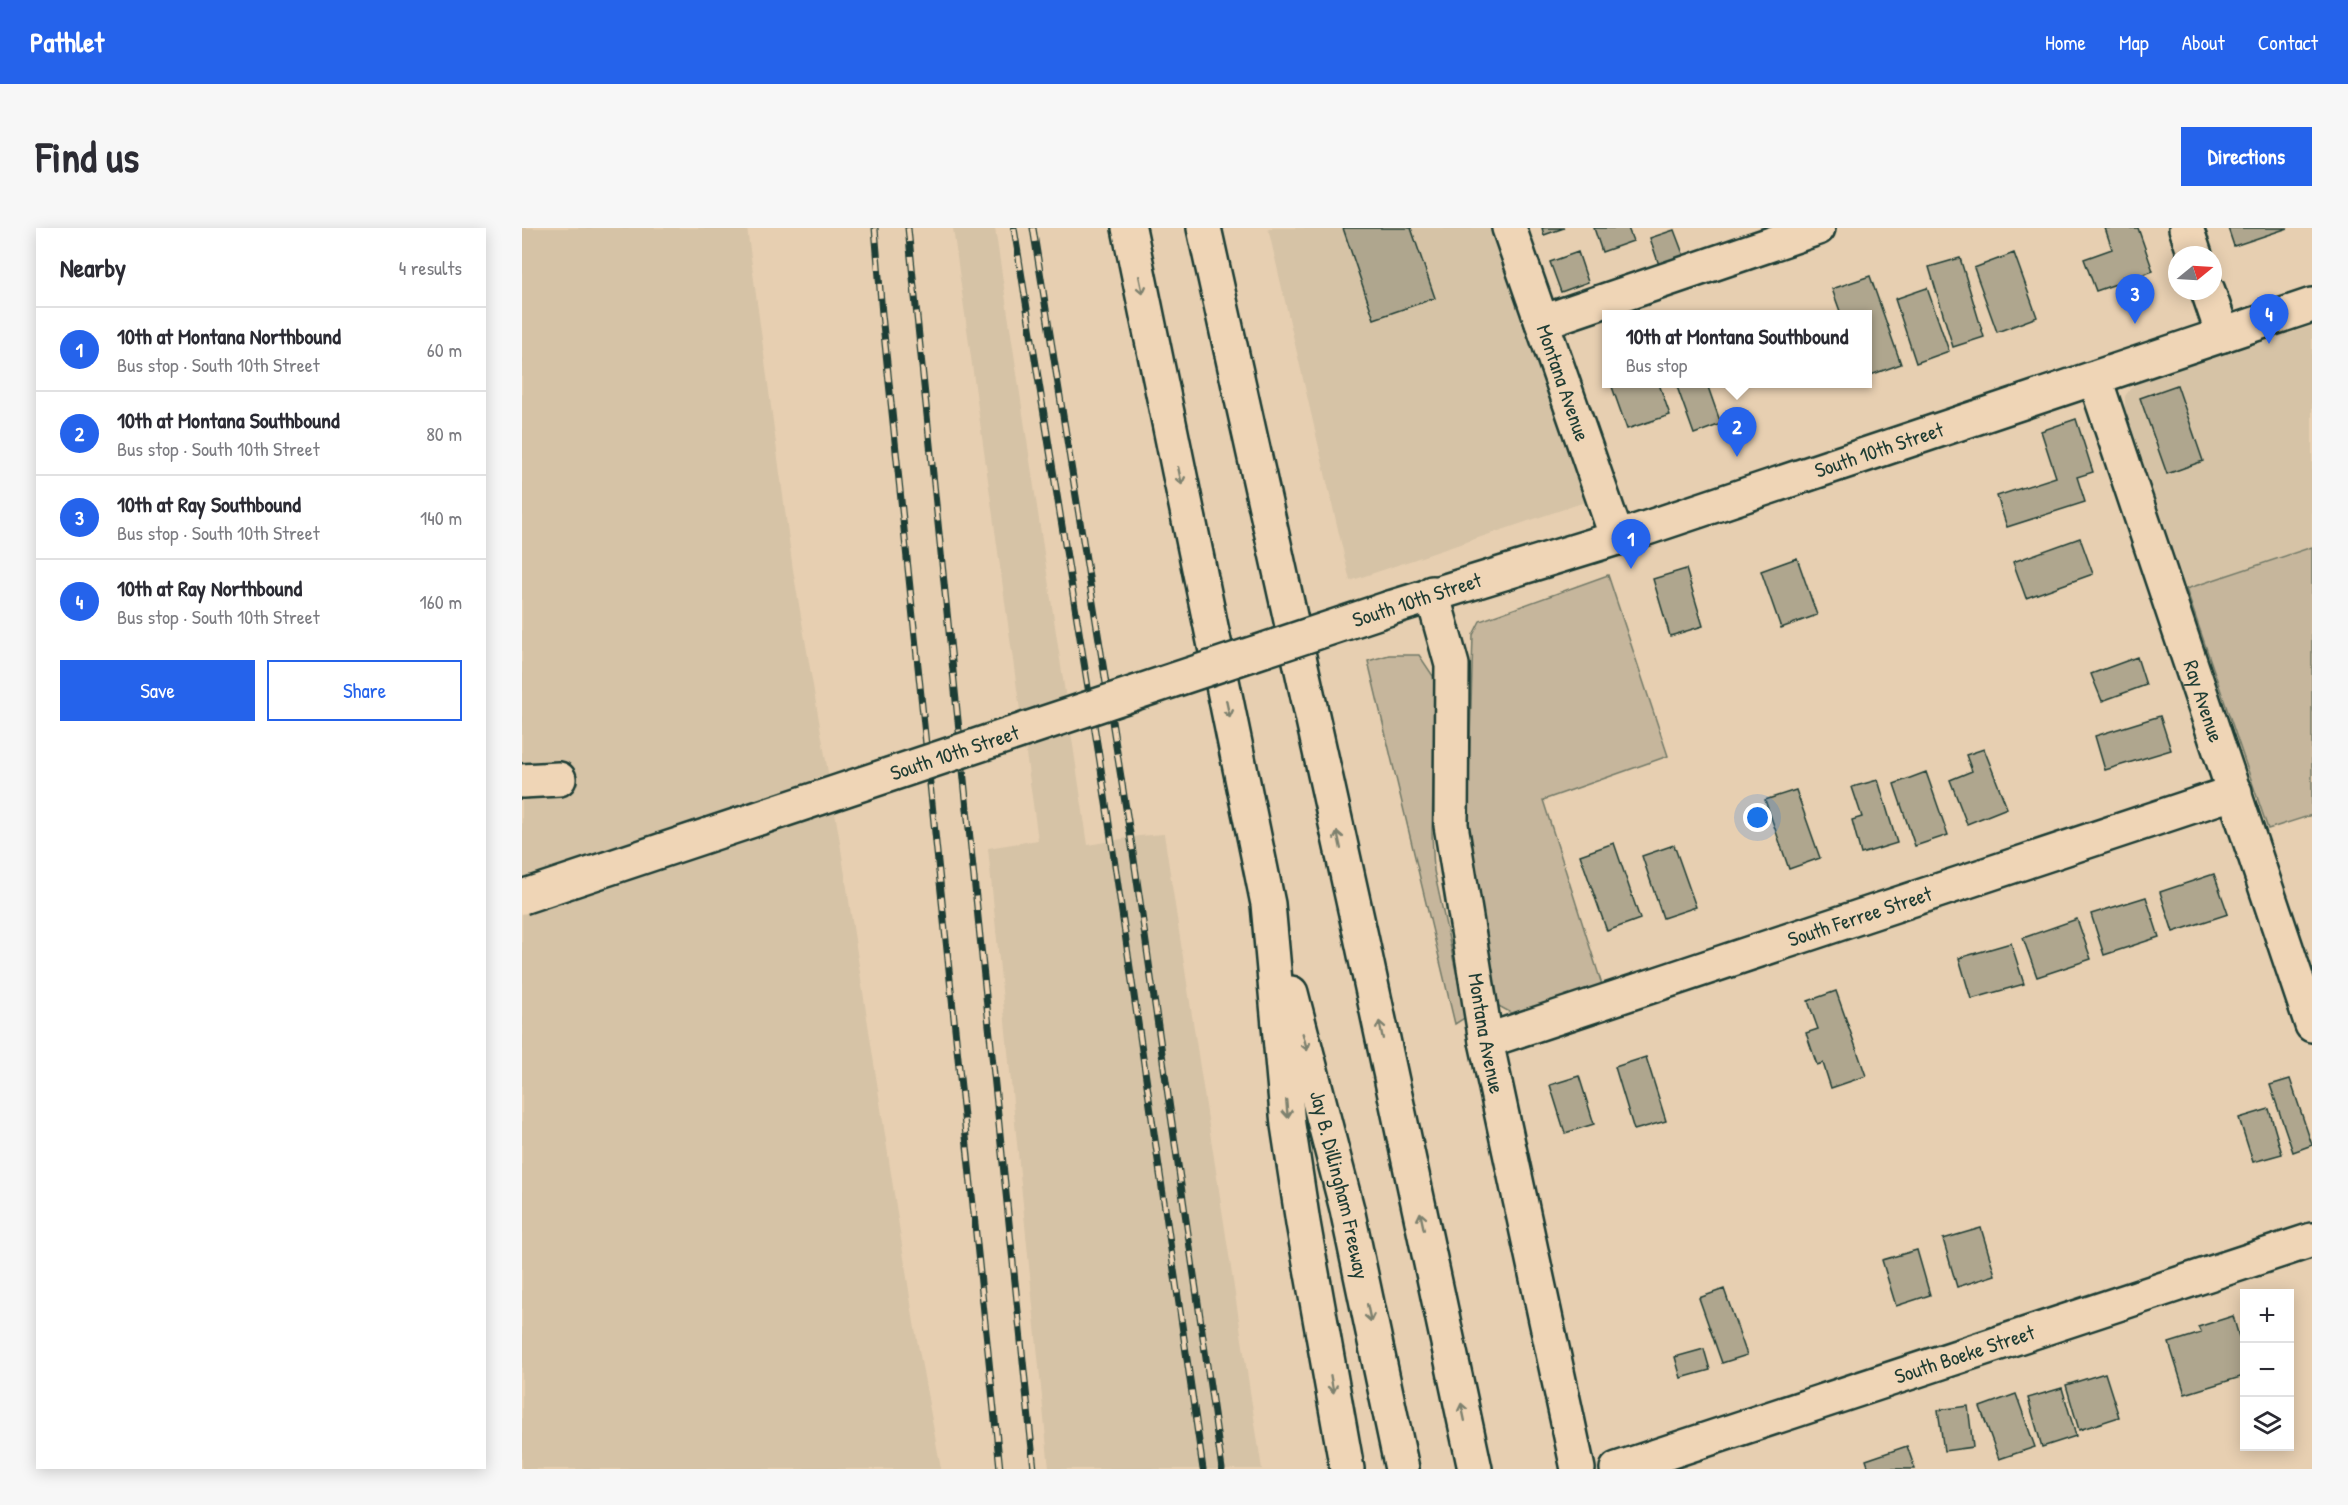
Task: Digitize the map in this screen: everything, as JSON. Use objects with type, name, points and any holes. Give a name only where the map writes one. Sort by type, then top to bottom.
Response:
[{"type":"main road","points":[[1129,228],[1268,904],[1288,1125],[1347,1469]]},
{"type":"main road","points":[[1204,228],[1364,952],[1475,1469]]},
{"type":"main road","name":"Montana Avenue","points":[[1509,228],[1617,537]]},
{"type":"main road","points":[[1542,322],[1818,228]]},
{"type":"main road","points":[[2186,228],[2192,246]]},
{"type":"main road","points":[[2211,300],[2223,335]]},
{"type":"main road","name":"South 10th Street","points":[[522,897],[1432,594],[1617,537],[2095,379],[2312,305]]},
{"type":"main road","name":"Ray Avenue","points":[[2095,379],[2312,1025]]},
{"type":"main road","name":"Montana Avenue","points":[[1432,594],[1452,665],[1450,825],[1486,1041],[1578,1469]]},
{"type":"main road","points":[[522,781],[559,779]]},
{"type":"main road","name":"South Ferree Street","points":[[1486,1041],[2235,792]]},
{"type":"main road","name":"Jay B. Dillingham Freeway","points":[[1268,904],[1347,1209],[1402,1469]]},
{"type":"main road","name":"South Boeke Street","points":[[1617,1469],[2312,1240]]},
{"type":"shaded area","points":[[522,228],[747,228],[793,570],[839,836],[914,1323],[941,1469],[522,1469]]},
{"type":"shaded area","points":[[953,228],[995,228],[1088,845],[1164,834],[1262,1469],[1049,1469],[988,848],[1038,840]]},
{"type":"shaded area","points":[[1268,228],[1497,228],[1588,501],[1350,581]]},
{"type":"shaded area","points":[[2312,326],[2312,547],[2186,589],[2125,408],[2125,396],[2140,382]]},
{"type":"shaded area","points":[[2312,547],[2312,815],[2268,829],[2186,589]]},
{"type":"shaded area","points":[[1608,575],[1668,756],[1543,800],[1603,988],[1517,1016],[1495,1004],[1467,847],[1473,635],[1480,621]]},
{"type":"shaded area","points":[[1389,655],[1419,655],[1433,676],[1435,687],[1432,834],[1434,871],[1466,1017],[1455,1024],[1368,661]]},
{"type":"building","points":[[1343,228],[1411,228],[1435,298],[1374,319]]},
{"type":"building","points":[[1542,228],[1564,228],[1544,235]]},
{"type":"building","points":[[1594,228],[1628,228],[1633,241],[1602,252]]},
{"type":"building","points":[[2105,228],[2138,228],[2153,271],[2096,291],[2084,259],[2112,249]]},
{"type":"building","points":[[2228,228],[2288,228],[2234,246]]},
{"type":"building","points":[[1674,230],[1685,259],[1660,268],[1650,238]]},
{"type":"building","points":[[1578,252],[1588,282],[1561,292],[1550,262]]},
{"type":"building","points":[[2014,253],[2037,317],[1997,332],[1974,268]]},
{"type":"building","points":[[1960,258],[1984,337],[1953,347],[1929,267]]},
{"type":"building","points":[[1870,276],[1901,364],[1872,375],[1872,310],[1840,310],[1832,289]]},
{"type":"building","points":[[1927,288],[1949,351],[1916,363],[1895,299]]},
{"type":"building","points":[[2177,385],[2203,461],[2167,474],[2140,398]]},
{"type":"building","points":[[1612,388],[1660,388],[1670,415],[1627,429]]},
{"type":"building","points":[[1677,388],[1708,388],[1721,424],[1694,434]]},
{"type":"building","points":[[2076,419],[2093,472],[2077,477],[2085,502],[2007,527],[1997,496],[2056,477],[2041,431]]},
{"type":"building","points":[[2080,538],[2093,574],[2026,598],[2013,562]]},
{"type":"building","points":[[1797,558],[1817,615],[1781,628],[1761,571]]},
{"type":"building","points":[[1686,569],[1703,626],[1670,636],[1653,579]]},
{"type":"building","points":[[2137,657],[2146,685],[2102,701],[2091,674]]},
{"type":"building","points":[[2160,716],[2171,750],[2105,770],[2095,736]]},
{"type":"building","points":[[1984,749],[2007,808],[1967,824],[1950,780],[1972,771],[1966,755]]},
{"type":"building","points":[[1926,772],[1948,835],[1915,846],[1894,784]]},
{"type":"building","points":[[1878,780],[1897,843],[1861,854],[1852,820],[1862,817],[1852,787]]},
{"type":"building","points":[[1796,790],[1820,858],[1789,869],[1765,800]]},
{"type":"building","points":[[1614,843],[1640,919],[1607,931],[1580,855]]},
{"type":"building","points":[[1674,845],[1696,907],[1663,918],[1642,856]]},
{"type":"building","points":[[2214,874],[2228,914],[2173,932],[2160,892]]},
{"type":"building","points":[[2146,897],[2159,937],[2104,955],[2091,914]]},
{"type":"building","points":[[2077,919],[2091,959],[2037,977],[2023,938]]},
{"type":"building","points":[[2011,943],[2024,984],[1971,999],[1959,958]]},
{"type":"building","points":[[1836,991],[1866,1076],[1831,1088],[1823,1063],[1817,1065],[1806,1033],[1818,1029],[1808,1001]]},
{"type":"building","points":[[1646,1057],[1666,1121],[1634,1130],[1615,1067]]},
{"type":"building","points":[[1579,1076],[1594,1124],[1565,1133],[1550,1085]]},
{"type":"building","points":[[2290,1079],[2312,1145],[2293,1152],[2270,1085]]},
{"type":"building","points":[[2269,1109],[2282,1154],[2253,1162],[2239,1118]]},
{"type":"building","points":[[1981,1228],[1995,1275],[1957,1287],[1943,1239]]},
{"type":"building","points":[[1917,1250],[1930,1295],[1896,1306],[1882,1260]]},
{"type":"building","points":[[1724,1289],[1747,1355],[1722,1363],[1699,1298]]},
{"type":"building","points":[[2233,1316],[2240,1340],[2240,1377],[2185,1394],[2169,1343],[2201,1333],[2198,1327]]},
{"type":"building","points":[[1704,1349],[1710,1370],[1681,1378],[1675,1357]]},
{"type":"building","points":[[2105,1373],[2119,1417],[2079,1430],[2066,1385]]},
{"type":"building","points":[[2062,1388],[2076,1436],[2042,1447],[2028,1398]]},
{"type":"building","points":[[2016,1394],[2035,1447],[1999,1459],[1980,1407]]},
{"type":"building","points":[[1968,1406],[1973,1447],[1944,1451],[1938,1410]]},
{"type":"building","points":[[1907,1446],[1915,1469],[1869,1469],[1866,1460]]},
{"type":"railway","points":[[875,228],[1000,1469]]},
{"type":"railway","points":[[908,228],[1034,1469]]},
{"type":"railway","points":[[1014,228],[1100,762],[1203,1469]]},
{"type":"railway","points":[[1033,228],[1132,846],[1222,1469]]},
{"type":"place","name":"10th at Ray Southbound","points":[[2135,324]]},
{"type":"place","name":"10th at Ray Northbound","points":[[2269,344]]},
{"type":"place","name":"10th at Montana Southbound","points":[[1737,457]]},
{"type":"place","name":"10th at Montana Northbound","points":[[1631,569]]}]
